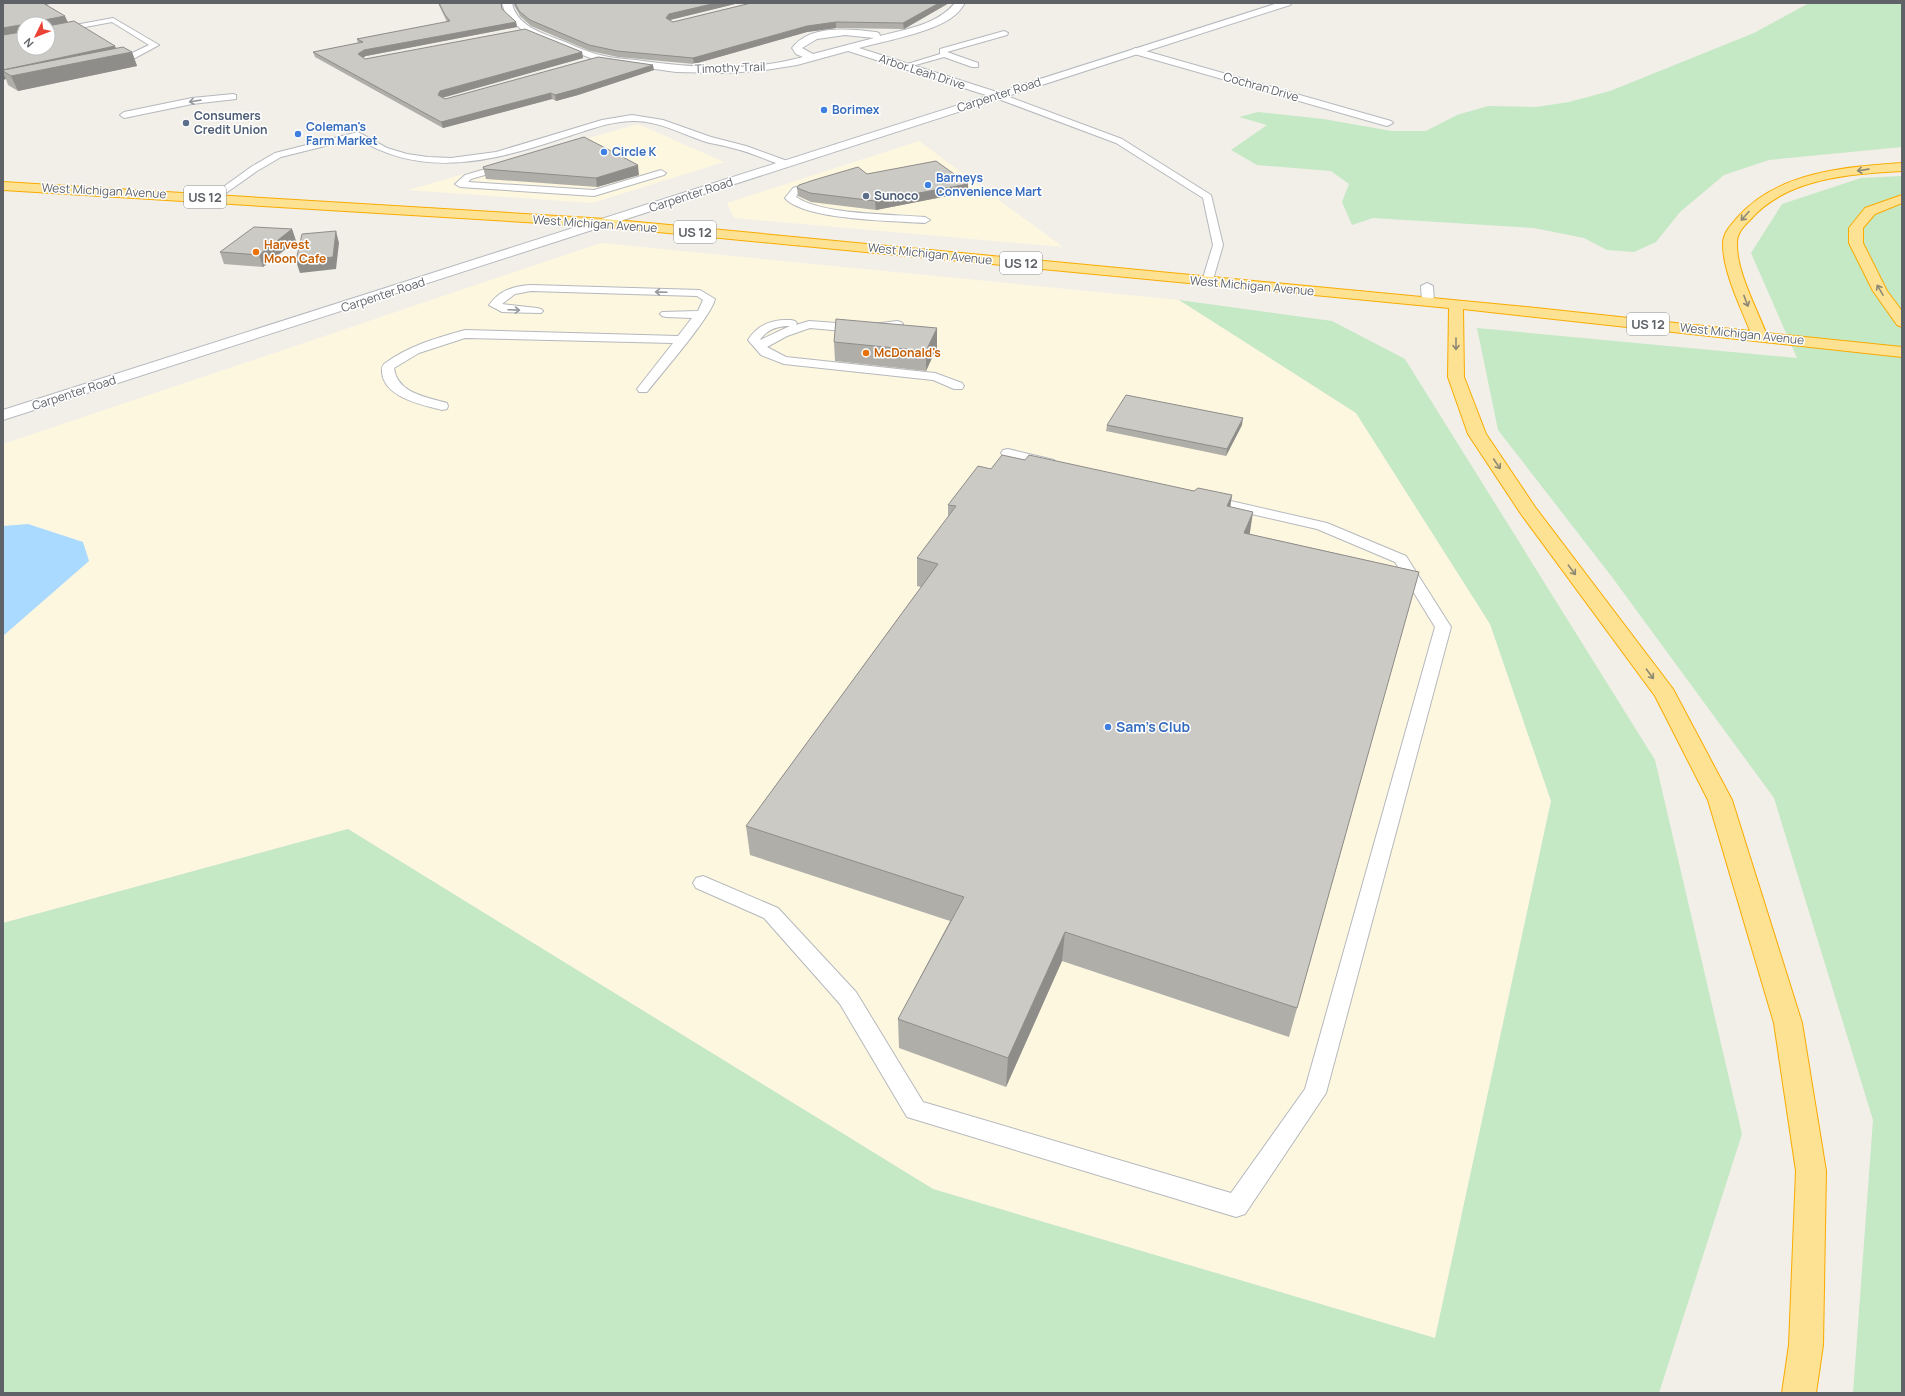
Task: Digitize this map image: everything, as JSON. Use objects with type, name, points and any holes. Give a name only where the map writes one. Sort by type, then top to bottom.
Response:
[{"type":"highway","points":[[1760,337],[1733,265],[1730,236],[1744,215],[1764,200],[1792,186],[1828,175],[1902,166]]},
{"type":"highway","name":"West Michigan Avenue","points":[[3,186],[606,223],[1428,302],[1902,352]]},
{"type":"highway","points":[[1902,199],[1870,210],[1856,228],[1856,243],[1880,291],[1902,322]]},
{"type":"highway","points":[[1456,305],[1456,377],[1477,434],[1528,510],[1665,694],[1720,800],[1788,1024],[1811,1171],[1806,1345],[1798,1393]]},
{"type":"street","name":"Timothy Trail","points":[[507,3],[509,13],[527,30],[598,58],[676,69],[723,70],[758,68],[813,58],[924,27],[941,20],[952,13],[959,3]]},
{"type":"street","points":[[954,3],[959,3]]},
{"type":"street","name":"Carpenter Road","points":[[3,415],[606,223],[1287,3]]},
{"type":"street","points":[[512,33],[527,30]]},
{"type":"street","name":"Arbor Leah Drive","points":[[813,58],[800,52],[797,48],[802,43],[813,37],[846,32],[890,36]]},
{"type":"street","name":"Arbor Leah Drive","points":[[848,48],[996,96]]},
{"type":"street","name":"Cochran Drive","points":[[1135,51],[1387,123]]},
{"type":"street","points":[[582,63],[598,58]]},
{"type":"lane","points":[[56,31],[113,20],[155,45],[132,56],[102,62]]},
{"type":"lane","points":[[944,55],[943,51],[1004,33]]},
{"type":"lane","points":[[905,66],[944,55],[975,65]]},
{"type":"lane","points":[[996,96],[1119,141],[1208,196],[1218,245],[1208,281]]},
{"type":"lane","points":[[124,115],[192,102],[233,97]]},
{"type":"lane","points":[[213,198],[254,169],[278,155],[358,136],[384,150],[426,159],[453,160],[511,152],[610,121],[631,118],[648,119],[661,122],[704,138],[736,146],[787,164]]},
{"type":"lane","points":[[518,163],[468,177],[460,184],[594,194],[661,173]]},
{"type":"lane","points":[[826,181],[796,190],[790,198],[802,206],[833,213],[925,220]]},
{"type":"lane","points":[[1426,286],[1428,302]]},
{"type":"lane","points":[[537,311],[502,309],[495,305],[506,293],[518,288],[700,293],[709,299],[708,304],[701,315],[643,389]]},
{"type":"lane","points":[[666,314],[701,315]]},
{"type":"lane","points":[[897,324],[865,329],[809,324],[783,333],[759,346],[765,352],[784,360],[935,376],[958,386]]},
{"type":"lane","points":[[442,406],[396,389],[388,376],[388,368],[401,356],[431,343],[464,334],[681,340]]},
{"type":"lane","points":[[1008,453],[1066,467]]},
{"type":"lane","points":[[702,884],[771,913],[848,998],[915,1110],[1236,1206],[1315,1093],[1443,627],[1401,559],[1322,526],[1195,496]]},
{"type":"shaded area","points":[[638,124],[724,162],[592,203],[408,190]]},
{"type":"shaded area","points":[[919,141],[1063,247],[734,218],[727,203]]},
{"type":"shaded area","points":[[601,243],[1179,300],[1356,413],[1490,624],[1551,801],[1435,1338],[933,1189],[348,829],[3,923],[3,444]]},
{"type":"green space","points":[[1809,3],[1902,3],[1902,147],[1769,160],[1724,175],[1680,212],[1656,242],[1634,252],[1607,250],[1584,238],[1534,228],[1373,218],[1352,225],[1342,202],[1349,184],[1331,171],[1257,165],[1231,150],[1267,125],[1239,117],[1258,112],[1323,119],[1392,131],[1426,131],[1457,115],[1488,106],[1536,107],[1569,102],[1610,91],[1754,33]]},
{"type":"green space","points":[[1902,176],[1902,1393],[1853,1393],[1873,1120],[1774,798],[1612,577],[1498,430],[1477,328],[1797,358],[1751,253],[1782,204],[1861,178]]},
{"type":"green space","points":[[1179,300],[1332,321],[1405,359],[1655,760],[1742,1134],[1659,1393],[3,1393],[3,923],[348,829],[933,1189],[1435,1338],[1551,801],[1490,624],[1356,413]]},
{"type":"water","points":[[28,524],[83,542],[89,561],[3,636],[3,526]]},
{"type":"building","points":[[3,3],[43,3],[65,16],[56,18],[56,16],[16,16],[16,26],[3,28]]},
{"type":"building","points":[[439,3],[501,3],[502,9],[516,22],[364,50],[358,54],[365,59],[525,29],[582,52],[440,91],[438,95],[445,99],[598,57],[653,65],[555,95],[551,93],[441,122],[313,52],[363,42],[357,39],[450,21]]},
{"type":"building","points":[[515,3],[716,3],[669,14],[666,18],[673,22],[751,3],[939,3],[903,23],[836,22],[807,26],[693,58],[617,51],[589,45],[530,20],[519,11]]},
{"type":"building","points":[[74,21],[115,46],[3,70],[3,35],[16,33],[16,56],[56,56],[56,24]]},
{"type":"building","points":[[123,47],[132,52],[11,76],[3,71],[3,70]]},
{"type":"building","points":[[584,137],[638,165],[596,178],[484,169],[483,167]]},
{"type":"building","points":[[936,161],[968,184],[875,201],[810,193],[797,188],[799,185],[858,167],[867,174]]},
{"type":"building","points":[[254,227],[292,229],[259,255],[220,252]]},
{"type":"building","points":[[336,231],[333,257],[296,261],[302,234]]},
{"type":"building","points":[[836,319],[937,328],[926,351],[834,342]]},
{"type":"building","points":[[1126,395],[1243,418],[1227,449],[1107,425]]},
{"type":"building","name":"Sam's Club","points":[[1002,455],[1025,460],[1029,455],[1194,491],[1198,488],[1232,495],[1227,506],[1253,512],[1244,533],[1419,572],[1297,1008],[1065,932],[1008,1058],[898,1019],[964,897],[746,826],[938,564],[917,558],[956,506],[948,505],[978,466],[991,469]]},
{"type":"place","name":"Borimex","points":[[824,110]]},
{"type":"place","name":"Consumers Credit Union","points":[[186,123]]},
{"type":"place","name":"Coleman's Farm Market","points":[[298,134]]},
{"type":"place","name":"Circle K","points":[[604,152]]},
{"type":"place","name":"Barneys Convenience Mart","points":[[928,185]]},
{"type":"place","name":"Sunoco","points":[[866,196]]},
{"type":"place","name":"Harvest Moon Cafe","points":[[256,252]]},
{"type":"place","name":"McDonald's","points":[[866,353]]},
{"type":"place","name":"Sam's Club","points":[[1108,727]]}]
